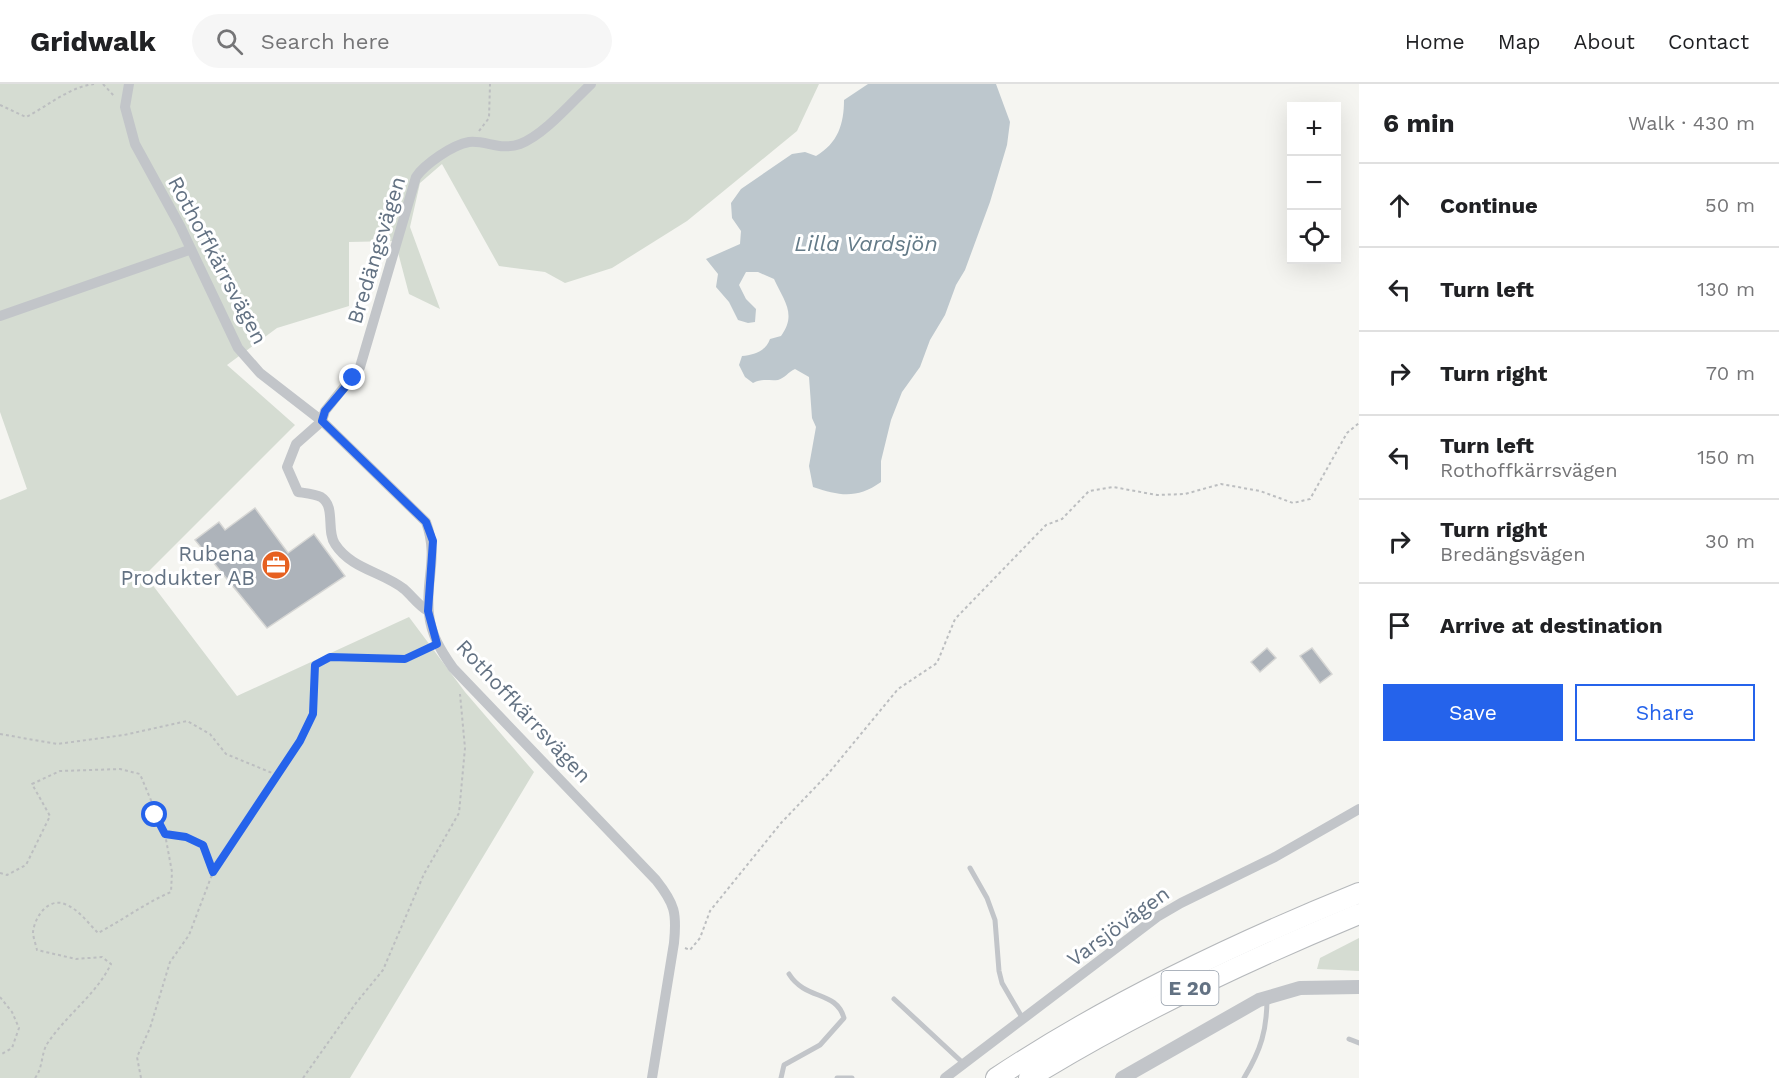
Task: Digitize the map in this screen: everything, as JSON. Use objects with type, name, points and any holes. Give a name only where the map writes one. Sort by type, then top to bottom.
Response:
[{"type":"highway","name":"E 20","points":[[996,1078],[1048,1043],[1171,978],[1245,941],[1359,893]]},
{"type":"highway","name":"E 20","points":[[1029,1078],[1137,1016],[1224,972],[1359,914]]},
{"type":"street","name":"Rothoffkärrsvägen","points":[[129,84],[125,107],[135,144],[180,226],[189,250],[200,265],[238,348],[260,373],[322,421],[426,522],[433,541],[428,611],[437,644],[453,668],[666,893],[676,914],[674,943],[652,1078]]},
{"type":"street","points":[[469,142],[500,146],[522,143],[557,117],[591,84]]},
{"type":"street","name":"Bredängsvägen","points":[[428,611],[404,589],[344,555],[334,544],[330,534],[328,507],[321,497],[298,492],[287,467],[296,444],[322,421],[325,411],[356,372],[368,344],[390,256],[416,177],[422,168],[441,154],[469,142]]},
{"type":"street","points":[[0,316],[189,250]]},
{"type":"street","name":"Varsjövägen","points":[[945,1078],[1157,917],[1275,857],[1359,809]]},
{"type":"street","points":[[1122,1078],[1242,1008],[1267,998],[1300,988],[1359,987]]},
{"type":"lane","points":[[970,868],[987,898],[995,920],[1002,983],[1024,1020]]},
{"type":"lane","points":[[781,1078],[784,1065],[820,1045],[844,1018],[841,1008],[828,998],[808,993],[796,985],[789,974]]},
{"type":"lane","points":[[1244,1078],[1255,1060],[1266,1029],[1267,998]]},
{"type":"lane","points":[[894,999],[965,1065]]},
{"type":"lane","points":[[1349,1039],[1359,1043]]},
{"type":"lane","points":[[837,1078],[852,1078]]},
{"type":"path","points":[[0,105],[26,117],[55,103],[77,86],[94,84]]},
{"type":"path","points":[[103,84],[125,107]]},
{"type":"path","points":[[469,142],[489,118],[490,84]]},
{"type":"path","points":[[674,943],[690,950],[700,938],[710,911],[781,824],[828,774],[898,689],[937,663],[955,620],[1047,525],[1062,519],[1089,491],[1113,487],[1157,495],[1185,494],[1221,484],[1260,491],[1293,503],[1310,499],[1347,434],[1359,423]]},
{"type":"path","points":[[141,1078],[137,1057],[150,1028],[170,962],[189,935],[213,872],[300,741],[313,714],[315,665],[330,657],[405,659],[437,644]]},
{"type":"path","points":[[303,1078],[356,1003],[383,970],[424,874],[459,813],[465,748],[460,692]]},
{"type":"path","points":[[0,734],[57,744],[124,735],[187,721],[210,734],[226,754],[277,775]]},
{"type":"path","points":[[0,873],[7,875],[26,865],[50,816],[32,784],[60,771],[120,769],[140,774],[165,834],[172,872],[171,892],[152,900],[129,918],[99,933],[69,905],[57,902],[46,906],[39,916],[33,933],[37,950],[76,959],[102,957],[111,964],[104,978],[61,1025],[45,1047],[40,1071],[34,1078]]},
{"type":"path","points":[[165,834],[186,837],[203,845],[213,872]]},
{"type":"path","points":[[0,997],[12,1012],[19,1028],[12,1048],[0,1055]]},
{"type":"shaded area","points":[[0,84],[819,84],[797,131],[687,221],[612,268],[565,283],[545,272],[499,266],[442,164],[420,183],[410,227],[440,309],[409,294],[395,241],[349,242],[349,306],[277,328],[227,365],[295,425],[145,575],[237,696],[409,617],[465,692],[534,772],[350,1078],[0,1078],[0,500],[27,489],[0,412]]},
{"type":"shaded area","points":[[1359,938],[1359,971],[1317,969],[1320,958]]},
{"type":"water","name":"Lilla Vardsjön","points":[[868,84],[996,84],[1010,122],[1007,145],[990,202],[965,270],[956,285],[945,315],[930,340],[920,367],[902,392],[891,420],[881,461],[881,482],[864,491],[840,494],[813,487],[809,466],[816,427],[812,418],[809,377],[795,369],[778,380],[753,383],[745,377],[739,365],[742,356],[763,349],[770,339],[781,336],[786,328],[787,308],[774,279],[758,272],[746,272],[739,285],[746,299],[756,309],[755,322],[748,323],[738,320],[729,302],[716,287],[718,274],[706,259],[740,244],[741,231],[732,218],[731,203],[741,189],[792,154],[805,152],[816,156],[824,151],[835,139],[841,125],[844,100]]},
{"type":"building","name":"Rubena Produkter AB","points":[[255,508],[288,553],[314,534],[345,576],[267,628],[195,540],[219,522],[225,530]]},
{"type":"building","points":[[1267,648],[1276,658],[1260,672],[1251,662]]},
{"type":"building","points":[[1312,648],[1332,674],[1320,683],[1300,656]]},
{"type":"place","name":"Rubena Produkter AB","points":[[276,565]]},
{"type":"route","points":[[155,815],[165,834],[186,837],[203,845],[213,872],[300,741],[313,714],[315,665],[330,657],[359,660],[378,657],[405,659],[437,644],[428,611],[433,541],[426,522],[406,500],[322,421],[325,411],[353,378]]}]
